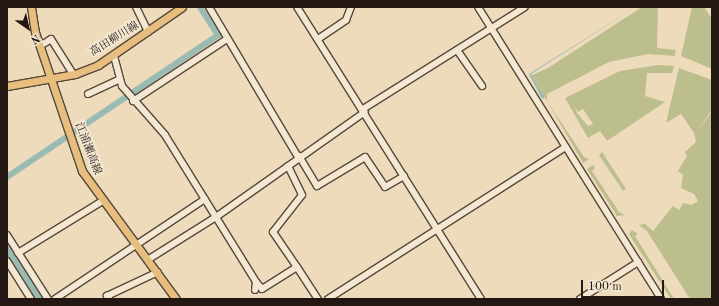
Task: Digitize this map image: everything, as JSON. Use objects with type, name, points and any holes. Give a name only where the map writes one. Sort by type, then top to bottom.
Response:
[{"type":"main road","name":"江浦瀬高線","points":[[31,7],[40,46],[82,171],[101,202],[149,259],[176,299]]},
{"type":"main road","name":"高田柳川線","points":[[7,86],[73,74],[114,56],[182,7]]},
{"type":"street","points":[[136,7],[148,32]]},
{"type":"street","points":[[208,7],[317,186],[365,157],[385,187],[404,176]]},
{"type":"street","points":[[297,7],[364,111],[481,299]]},
{"type":"street","points":[[318,39],[346,20],[351,7]]},
{"type":"street","points":[[478,7],[661,299]]},
{"type":"street","points":[[149,259],[216,217],[364,111],[525,7]]},
{"type":"street","points":[[40,46],[50,39],[73,74]]},
{"type":"street","points":[[134,102],[228,39]]},
{"type":"street","points":[[457,50],[482,86]]},
{"type":"street","points":[[114,56],[121,82],[134,102],[156,122],[256,282],[262,289],[297,267]]},
{"type":"street","points":[[88,94],[121,82]]},
{"type":"street","points":[[328,299],[566,147]]},
{"type":"street","points":[[288,166],[302,195],[273,232],[318,299]]},
{"type":"street","points":[[55,299],[205,199]]},
{"type":"street","points":[[18,253],[101,202]]},
{"type":"street","points":[[7,235],[48,299]]},
{"type":"street","points":[[7,261],[31,299]]},
{"type":"street","points":[[580,299],[638,262]]},
{"type":"street","points":[[109,299],[107,296],[158,272]]},
{"type":"street","points":[[255,290],[256,282]]},
{"type":"green space","points":[[642,7],[658,7],[657,48],[676,50],[675,56],[648,54],[609,62],[547,94],[547,101],[532,75],[548,68]]},
{"type":"green space","points":[[692,7],[704,7],[712,19],[712,69],[681,56]]},
{"type":"green space","points":[[658,65],[674,66],[672,73],[647,73],[645,96],[665,102],[607,141],[600,131],[588,138],[565,98],[620,71]],"holes":[[[574,105],[578,112],[583,109],[593,124],[588,126],[577,113]]]},
{"type":"green space","points":[[679,68],[712,80],[712,109],[695,134],[712,111],[712,299],[690,299],[647,231],[639,225],[645,224],[653,231],[673,206],[679,210],[683,203],[692,205],[698,201],[694,194],[681,188],[683,175],[678,171],[687,156],[685,152],[696,142],[694,133],[681,114],[666,123]]},
{"type":"green space","points":[[548,102],[584,157],[589,159],[583,163]]},
{"type":"green space","points":[[602,152],[626,189],[623,191],[599,155]]},
{"type":"green space","points":[[593,165],[595,168],[592,171],[619,212],[625,215],[617,216],[587,169]]},
{"type":"green space","points":[[632,230],[638,234],[635,236],[674,299],[671,299],[629,234]]},
{"type":"water","points":[[636,7],[531,74],[545,97],[542,99],[529,74]]},
{"type":"water","points":[[7,240],[45,299],[35,299],[7,255]]},
{"type":"waterway","points":[[7,177],[218,35],[200,7]]}]
